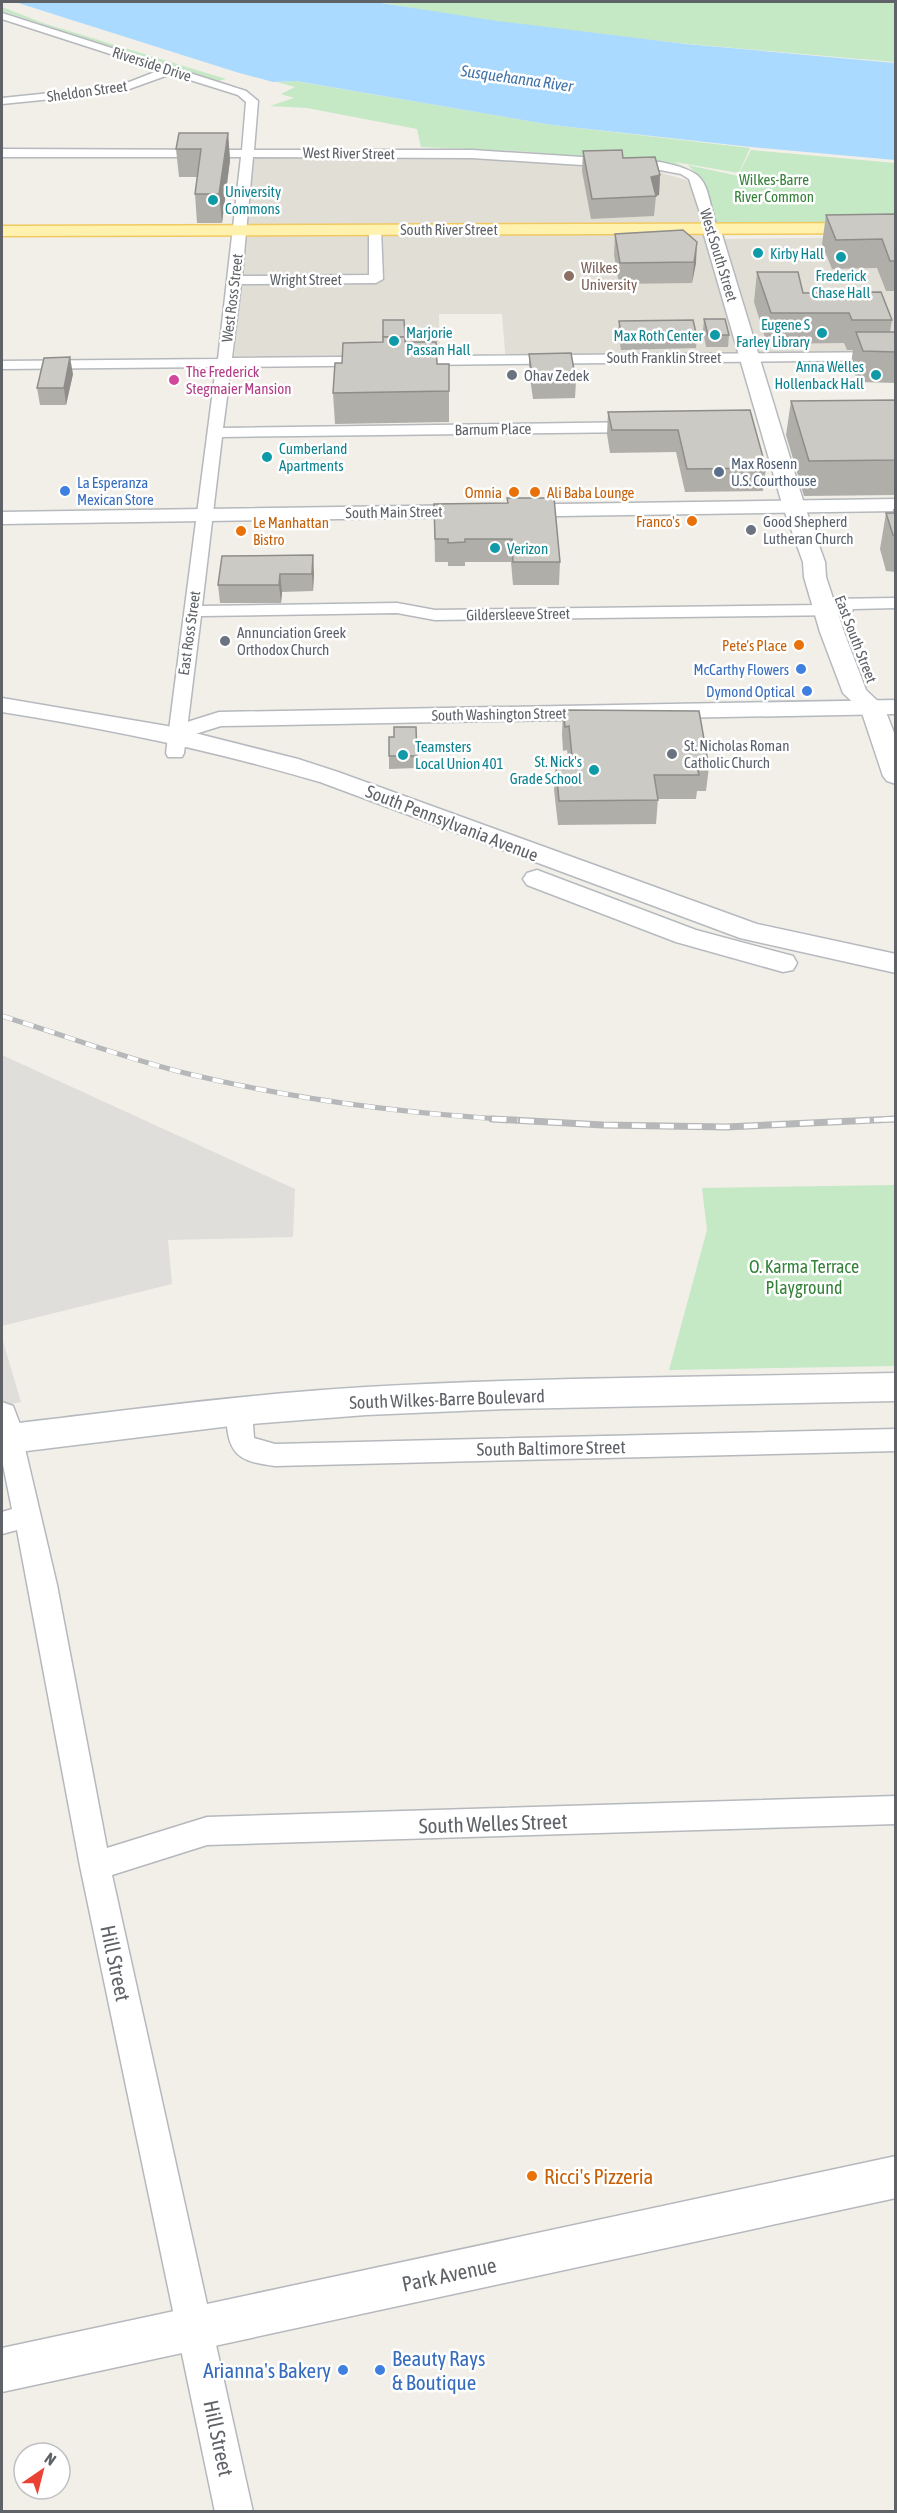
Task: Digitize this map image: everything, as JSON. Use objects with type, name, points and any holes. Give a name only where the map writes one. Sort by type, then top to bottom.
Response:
[{"type":"main road","name":"West South Street","points":[[711,228],[749,357],[761,426],[794,507]]},
{"type":"main road","name":"South River Street","points":[[2,231],[896,228]]},
{"type":"main road","name":"East South Street","points":[[794,507],[814,562],[834,603],[855,693],[884,707]]},
{"type":"main road","name":"South Pennsylvania Avenue","points":[[2,705],[76,714],[175,743],[338,802],[686,936],[728,949],[795,966],[843,974],[896,973]]},
{"type":"main road","points":[[884,707],[896,777]]},
{"type":"main road","name":"South Pennsylvania Avenue","points":[[2,723],[175,743],[329,777],[750,932],[896,964]]},
{"type":"main road","name":"South Wilkes-Barre Boulevard","points":[[4,1432],[239,1410],[366,1401],[506,1395],[896,1388]]},
{"type":"street","name":"Riverside Drive","points":[[2,16],[242,93],[252,100],[247,152]]},
{"type":"street","name":"Sheldon Street","points":[[2,101],[121,89],[171,70]]},
{"type":"street","name":"West Ross Street","points":[[206,514],[241,229],[247,152]]},
{"type":"street","name":"West River Street","points":[[2,153],[471,154],[660,166],[685,171],[695,177]]},
{"type":"street","name":"West South Street","points":[[695,177],[711,228]]},
{"type":"street","name":"Wright Street","points":[[235,280],[376,279],[375,229]]},
{"type":"street","name":"South Franklin Street","points":[[2,365],[896,356]]},
{"type":"street","name":"Barnum Place","points":[[216,433],[662,427]]},
{"type":"street","name":"South Main Street","points":[[2,518],[896,505]]},
{"type":"street","name":"East Ross Street","points":[[175,743],[206,514]]},
{"type":"street","points":[[834,603],[896,587]]},
{"type":"street","name":"Gildersleeve Street","points":[[192,611],[397,608],[440,615],[834,603]]},
{"type":"street","points":[[834,603],[896,603]]},
{"type":"street","name":"South Washington Street","points":[[175,743],[219,718],[884,707]]},
{"type":"street","name":"South Baltimore Street","points":[[239,1410],[242,1444],[258,1453],[274,1455],[896,1440]]},
{"type":"street","name":"Hill Street","points":[[4,1432],[13,1520],[43,1586],[95,1866],[234,2511]]},
{"type":"street","name":"South Welles Street","points":[[95,1866],[207,1832],[896,1810]]},
{"type":"street","name":"Park Avenue","points":[[2,2370],[896,2176]]},
{"type":"shaded area","name":"Wilkes University","points":[[254,158],[489,158],[662,173],[703,185],[716,239],[895,237],[895,359],[506,364],[502,314],[439,314],[440,364],[233,368]]},
{"type":"shaded area","points":[[2,1055],[295,1189],[293,1237],[168,1240],[172,1284],[2,1326]]},
{"type":"shaded area","points":[[2,1338],[21,1402],[2,1406]]},
{"type":"green space","points":[[379,2],[895,2],[895,62],[572,31]]},
{"type":"green space","points":[[2,7],[43,23],[226,79],[218,81],[2,11]]},
{"type":"green space","points":[[295,81],[552,125],[750,148],[739,173],[675,162],[691,170],[664,163],[517,151],[421,147],[417,129],[307,108],[270,106],[294,98],[281,94],[295,87],[277,82]]},
{"type":"green space","name":"Wilkes-Barre River Common","points":[[751,150],[895,163],[895,225],[722,225],[716,222],[704,182],[688,165],[738,176]]},
{"type":"green space","name":"O. Karma Terrace Playground","points":[[895,1185],[895,1366],[669,1370],[707,1230],[702,1188]]},
{"type":"water","name":"Susquehanna River","points":[[15,2],[375,2],[497,21],[686,44],[895,63],[895,160],[552,125],[296,81],[273,82]]},
{"type":"building","points":[[179,133],[228,133],[219,194],[195,194],[201,149],[176,149]]},
{"type":"building","points":[[622,150],[623,158],[655,157],[660,175],[651,177],[656,196],[592,199],[583,151]]},
{"type":"building","points":[[896,214],[896,261],[890,261],[882,239],[836,240],[826,215]]},
{"type":"building","points":[[683,230],[697,242],[694,262],[620,263],[615,234]]},
{"type":"building","points":[[757,272],[798,272],[803,293],[881,292],[892,320],[852,320],[849,313],[771,313]]},
{"type":"building","points":[[704,319],[725,319],[729,335],[708,335]]},
{"type":"building","points":[[383,320],[404,320],[405,337],[383,337]]},
{"type":"building","points":[[693,320],[697,337],[622,339],[619,321]]},
{"type":"building","points":[[856,332],[896,332],[896,352],[863,351]]},
{"type":"building","points":[[383,337],[405,337],[405,342],[436,342],[437,364],[449,364],[449,391],[333,393],[335,363],[342,363],[343,343],[383,342]]},
{"type":"building","points":[[571,353],[576,381],[533,382],[529,354]]},
{"type":"building","points":[[70,357],[64,388],[37,388],[44,358]]},
{"type":"building","points":[[896,400],[896,460],[809,461],[791,401]]},
{"type":"building","points":[[750,410],[766,468],[687,469],[678,430],[612,430],[608,412]]},
{"type":"building","points":[[507,498],[554,498],[560,562],[513,562],[512,539],[465,539],[465,542],[448,543],[448,539],[435,539],[434,504],[508,503]]},
{"type":"building","points":[[894,510],[896,510],[896,535],[893,535],[886,513],[895,513]]},
{"type":"building","points":[[313,555],[312,574],[280,574],[279,585],[218,585],[222,556]]},
{"type":"building","points":[[563,710],[699,711],[709,767],[697,767],[699,775],[654,775],[658,800],[559,801],[556,766],[573,766],[569,726],[565,727]]},
{"type":"building","points":[[394,727],[416,727],[417,756],[389,756],[389,737],[394,737]]},
{"type":"railway","points":[[2,1016],[142,1061],[230,1083],[352,1104],[435,1114],[518,1120]]},
{"type":"railway","points":[[492,1119],[603,1125],[726,1127],[896,1119],[874,1120]]},
{"type":"place","name":"University Commons","points":[[213,200]]},
{"type":"place","name":"Kirby Hall","points":[[758,253]]},
{"type":"place","name":"Frederick Chase Hall","points":[[841,257]]},
{"type":"place","name":"Wilkes University","points":[[569,276]]},
{"type":"place","name":"Eugene S Farley Library","points":[[822,333]]},
{"type":"place","name":"Max Roth Center","points":[[715,335]]},
{"type":"place","name":"Marjorie Passan Hall","points":[[394,341]]},
{"type":"place","name":"Ohav Zedek","points":[[512,375]]},
{"type":"place","name":"Anna Welles Hollenback Hall","points":[[876,375]]},
{"type":"place","name":"The Frederick Stegmaier Mansion","points":[[174,380]]},
{"type":"place","name":"Cumberland Apartments","points":[[267,457]]},
{"type":"place","name":"Max Rosenn U.S. Courthouse","points":[[719,472]]},
{"type":"place","name":"La Esperanza Mexican Store","points":[[65,491]]},
{"type":"place","name":"Omnia","points":[[514,492]]},
{"type":"place","name":"Ali Baba Lounge","points":[[535,492]]},
{"type":"place","name":"Franco's","points":[[692,521]]},
{"type":"place","name":"Good Shepherd Lutheran Church","points":[[751,530]]},
{"type":"place","name":"Le Manhattan Bistro","points":[[241,531]]},
{"type":"place","name":"Verizon","points":[[495,548]]},
{"type":"place","name":"Annunciation Greek Orthodox Church","points":[[225,641]]},
{"type":"place","name":"Pete's Place","points":[[799,645]]},
{"type":"place","name":"McCarthy Flowers","points":[[801,669]]},
{"type":"place","name":"Dymond Optical","points":[[807,691]]},
{"type":"place","name":"St. Nicholas Roman Catholic Church","points":[[672,754]]},
{"type":"place","name":"Teamsters Local Union 401","points":[[403,755]]},
{"type":"place","name":"St. Nick's Grade School","points":[[594,770]]},
{"type":"place","name":"Ricci's Pizzeria","points":[[532,2176]]},
{"type":"place","name":"Arianna's Bakery","points":[[343,2370]]},
{"type":"place","name":"Beauty Rays & Boutique","points":[[380,2370]]}]
